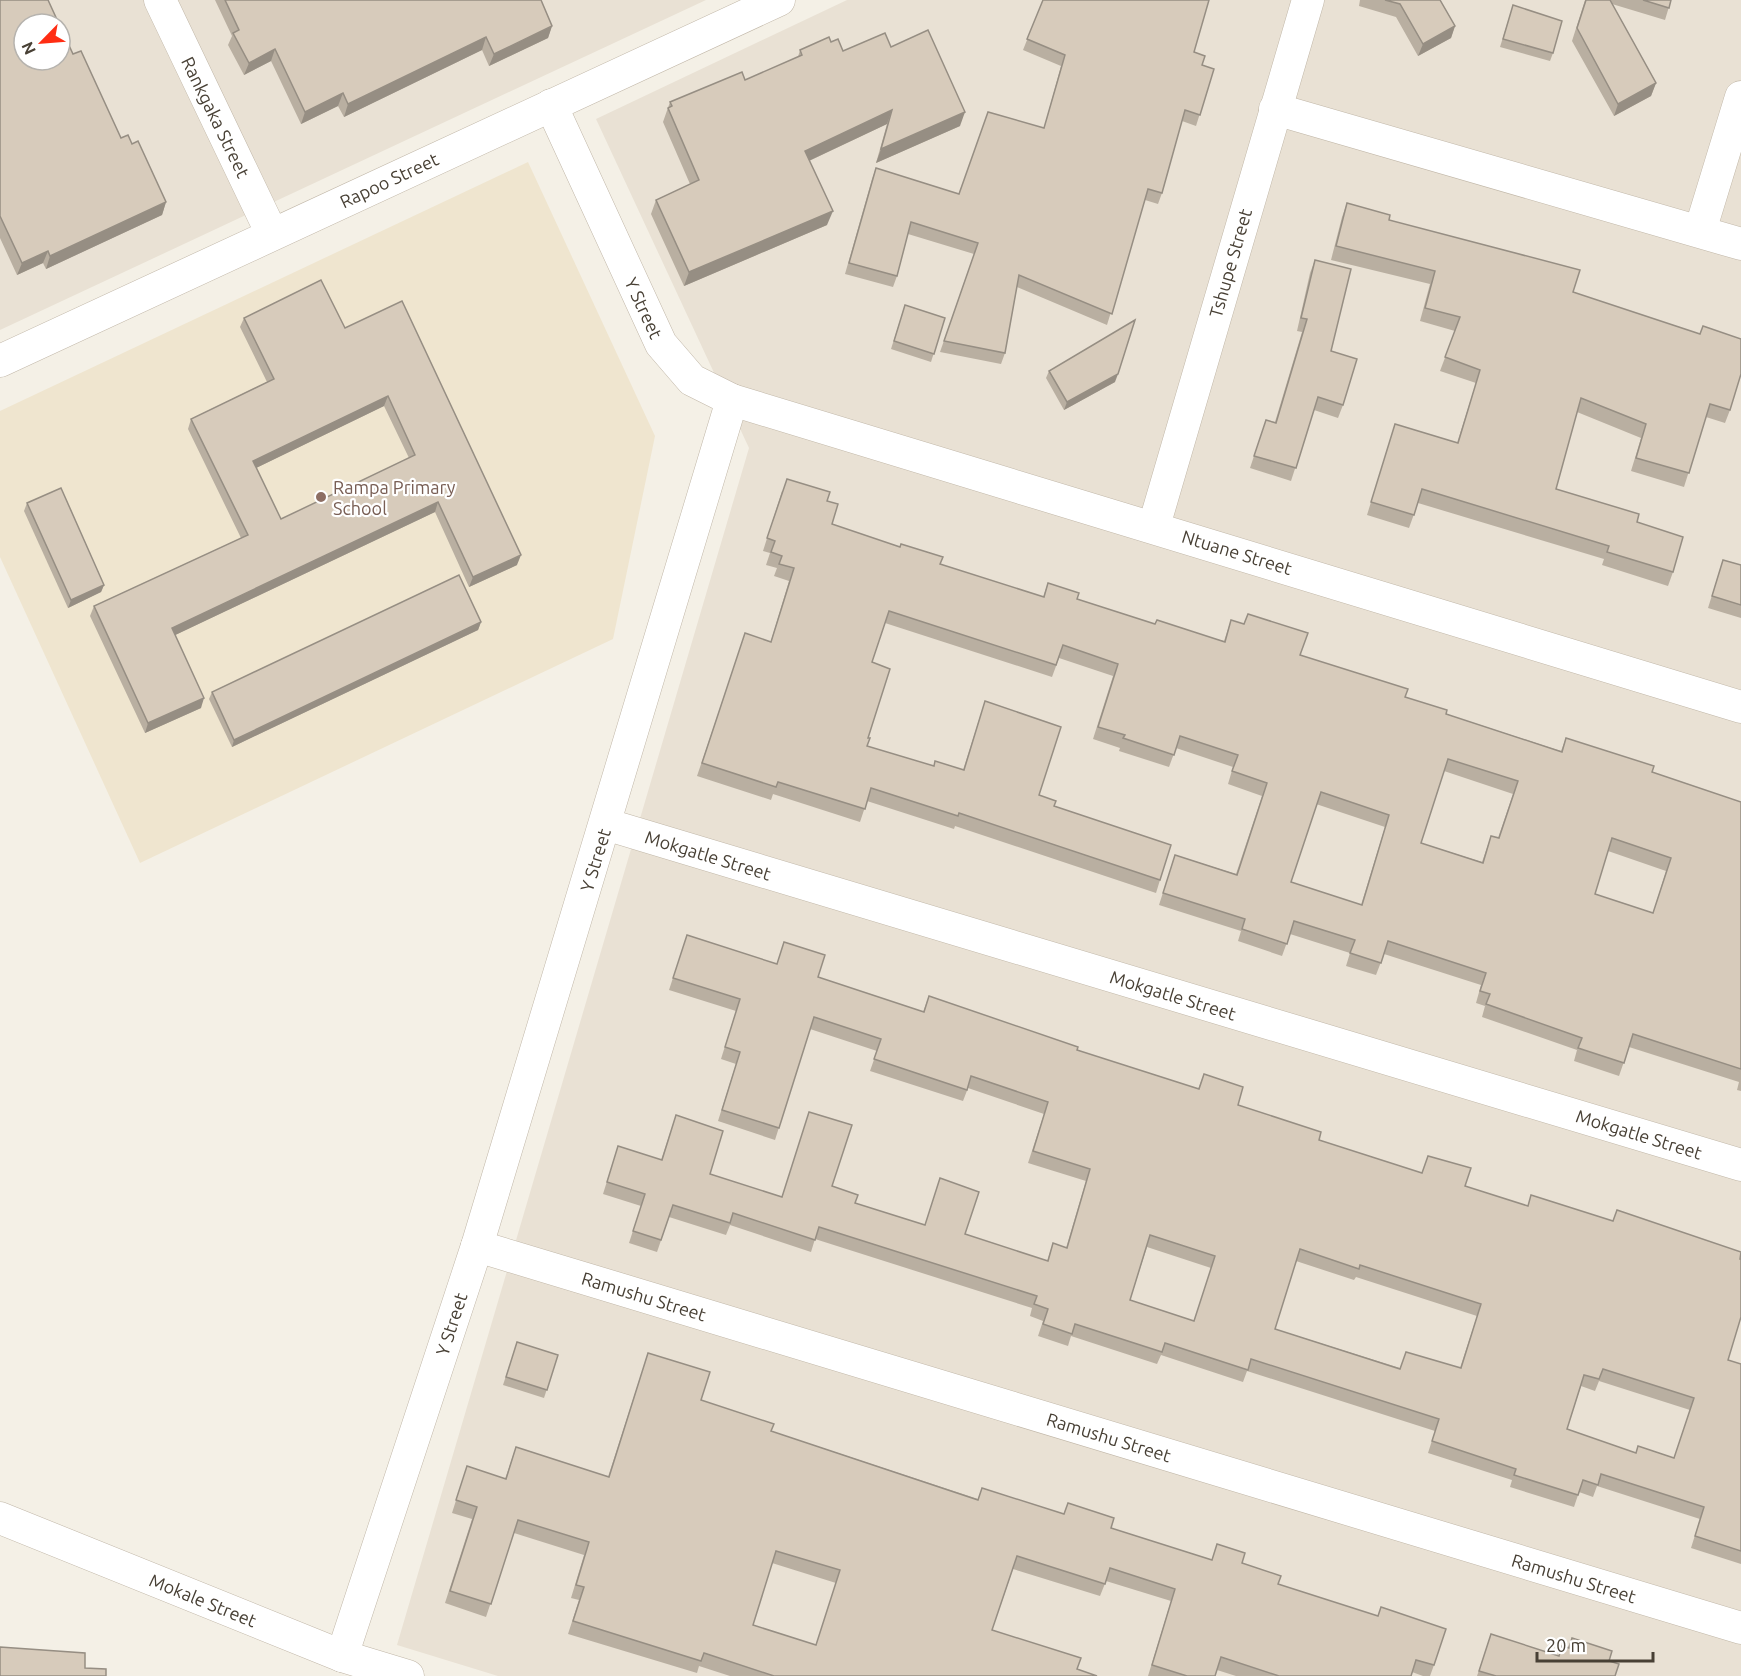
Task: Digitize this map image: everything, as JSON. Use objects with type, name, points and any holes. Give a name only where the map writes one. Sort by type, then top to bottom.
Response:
[{"type":"street","name":"Rankgaka Street","points":[[160,0],[272,234]]},
{"type":"street","name":"Rapoo Street","points":[[0,361],[779,0]]},
{"type":"street","name":"Tshupe Street","points":[[1154,526],[1308,0]]},
{"type":"street","points":[[1700,231],[1741,97]]},
{"type":"street","name":"Y Street","points":[[342,1656],[477,1245],[606,824],[732,400],[692,380],[661,344],[551,105]]},
{"type":"street","points":[[1275,109],[1741,244]]},
{"type":"street","name":"Ntuane Street","points":[[732,400],[1154,526],[1741,707]]},
{"type":"street","name":"Mokgatle Street","points":[[606,824],[1741,1165]]},
{"type":"street","name":"Ramushu Street","points":[[477,1245],[1741,1628]]},
{"type":"street","name":"Mokale Street","points":[[0,1518],[342,1656],[408,1676]]},
{"type":"shaded area","points":[[0,0],[706,0],[0,330]]},
{"type":"shaded area","points":[[847,0],[1741,0],[1741,1676],[498,1676],[397,1645],[749,448],[596,119]]},
{"type":"shaded area","name":"Rampa Primary School","points":[[528,162],[655,436],[613,639],[140,863],[0,557],[0,411]]},
{"type":"building","points":[[0,0],[48,0],[54,12],[12,12],[12,72],[72,72],[72,52],[73,54],[81,51],[121,138],[128,135],[132,144],[138,141],[166,202],[50,256],[48,251],[22,263],[0,216]]},
{"type":"building","points":[[225,0],[541,0],[552,26],[494,54],[486,37],[348,104],[343,93],[305,112],[275,49],[249,63],[233,33],[239,30]]},
{"type":"building","points":[[1043,0],[1209,0],[1194,52],[1205,56],[1202,65],[1214,69],[1200,115],[1185,110],[1162,193],[1148,189],[1112,314],[1019,275],[1005,353],[944,341],[978,243],[911,222],[897,276],[849,263],[876,168],[959,194],[988,112],[1044,128],[1065,55],[1027,39]]},
{"type":"building","points":[[1385,0],[1440,0],[1455,26],[1423,44],[1400,4]]},
{"type":"building","points":[[1586,0],[1610,0],[1656,83],[1618,104],[1577,28]]},
{"type":"building","points":[[1643,0],[1671,0],[1669,8]]},
{"type":"building","points":[[1513,5],[1562,21],[1553,53],[1503,39]]},
{"type":"building","points":[[928,30],[965,112],[881,149],[892,110],[805,151],[833,211],[689,272],[656,200],[699,180],[668,108],[672,106],[670,102],[742,72],[745,80],[802,55],[800,50],[829,37],[831,42],[838,39],[843,51],[885,33],[891,47]]},
{"type":"building","points":[[1347,203],[1390,215],[1389,220],[1580,270],[1573,292],[1700,334],[1703,326],[1741,339],[1741,374],[1730,410],[1710,404],[1689,473],[1636,458],[1646,424],[1581,398],[1556,489],[1639,514],[1637,522],[1683,537],[1673,572],[1607,552],[1609,546],[1422,489],[1414,515],[1371,502],[1395,424],[1458,443],[1480,370],[1445,357],[1460,317],[1425,308],[1435,271],[1336,246]]},
{"type":"building","points":[[1315,260],[1351,269],[1331,351],[1357,359],[1343,405],[1318,397],[1296,468],[1254,456],[1266,420],[1276,423],[1307,319],[1301,318]]},
{"type":"building","points":[[321,280],[345,328],[402,301],[521,555],[473,577],[438,502],[172,628],[204,698],[148,723],[94,606],[248,535],[191,419],[274,379],[244,318]],"holes":[[[388,396],[415,455],[281,519],[253,461]]]},
{"type":"building","points":[[905,305],[945,318],[934,354],[894,341]]},
{"type":"building","points":[[1135,320],[1118,374],[1067,402],[1049,371]]},
{"type":"building","points":[[787,479],[830,492],[827,501],[838,504],[832,524],[900,547],[901,544],[943,557],[940,564],[1044,597],[1048,583],[1079,593],[1077,599],[1155,624],[1157,620],[1225,642],[1231,620],[1244,624],[1248,614],[1308,633],[1300,655],[1408,689],[1405,697],[1447,710],[1446,714],[1562,752],[1566,738],[1654,766],[1652,772],[1741,802],[1741,1069],[1633,1034],[1624,1063],[1578,1048],[1582,1038],[1486,1004],[1490,994],[1480,991],[1486,973],[1388,941],[1381,963],[1350,953],[1355,940],[1294,921],[1287,944],[1242,929],[1245,919],[1163,893],[1175,855],[1237,875],[1267,783],[1232,771],[1238,755],[1180,736],[1174,755],[1123,738],[1125,735],[1098,727],[1118,664],[1063,645],[1056,665],[889,611],[872,662],[890,669],[867,746],[934,766],[935,761],[964,770],[985,701],[1061,727],[1039,795],[1056,801],[1054,806],[1171,845],[1160,880],[959,813],[958,816],[871,788],[865,809],[778,782],[776,787],[702,763],[745,633],[771,642],[794,568],[779,564],[782,556],[771,552],[775,541],[767,538]],"holes":[[[1448,759],[1518,781],[1499,838],[1491,836],[1483,863],[1421,843]],[[1321,792],[1389,815],[1362,905],[1291,882]],[[1612,838],[1671,858],[1653,913],[1595,894]]]},
{"type":"building","points":[[61,488],[104,585],[71,600],[27,503]]},
{"type":"building","points":[[1723,560],[1741,565],[1741,605],[1712,596]]},
{"type":"building","points":[[459,575],[481,622],[234,740],[212,692]]},
{"type":"building","points":[[687,935],[777,964],[784,942],[825,955],[818,977],[924,1012],[929,996],[1078,1047],[1077,1050],[1199,1089],[1204,1074],[1243,1087],[1238,1105],[1321,1132],[1319,1140],[1422,1173],[1428,1156],[1471,1168],[1465,1186],[1528,1206],[1531,1195],[1613,1221],[1617,1210],[1741,1252],[1741,1317],[1728,1360],[1741,1364],[1741,1551],[1695,1536],[1704,1507],[1601,1474],[1598,1485],[1583,1480],[1578,1495],[1514,1475],[1516,1469],[1432,1441],[1439,1419],[1251,1359],[1248,1370],[1165,1343],[1162,1352],[1075,1324],[1072,1334],[1043,1324],[1048,1309],[1034,1304],[1037,1296],[819,1227],[815,1240],[733,1213],[730,1223],[673,1205],[661,1240],[633,1231],[645,1194],[607,1182],[618,1146],[662,1160],[676,1115],[723,1131],[710,1174],[782,1197],[809,1112],[852,1125],[832,1186],[858,1195],[855,1203],[925,1225],[940,1178],[979,1192],[965,1234],[1048,1261],[1053,1243],[1067,1248],[1090,1169],[1033,1151],[1048,1102],[971,1076],[967,1090],[874,1059],[881,1039],[814,1017],[779,1128],[722,1110],[740,1052],[725,1047],[740,999],[673,978]],"holes":[[[1150,1235],[1215,1256],[1194,1321],[1130,1300]],[[1300,1249],[1359,1269],[1360,1265],[1481,1304],[1461,1368],[1406,1352],[1400,1369],[1275,1329]],[[1603,1369],[1694,1398],[1674,1458],[1638,1446],[1636,1453],[1567,1429],[1584,1375],[1599,1379]]]},
{"type":"building","points":[[517,1342],[558,1355],[547,1390],[506,1377]]},
{"type":"building","points":[[648,1353],[710,1372],[701,1400],[774,1424],[771,1431],[978,1500],[982,1488],[1064,1514],[1068,1503],[1114,1518],[1111,1528],[1212,1560],[1217,1544],[1245,1553],[1242,1563],[1281,1576],[1278,1584],[1378,1616],[1381,1607],[1446,1629],[1434,1665],[1416,1660],[1411,1676],[1279,1676],[1221,1657],[1215,1676],[1187,1676],[1152,1665],[1175,1589],[1110,1568],[1105,1584],[1017,1556],[992,1630],[1081,1658],[1077,1669],[1097,1676],[774,1676],[704,1653],[701,1661],[573,1621],[584,1587],[576,1585],[589,1542],[518,1520],[491,1604],[450,1591],[477,1507],[456,1500],[467,1466],[506,1479],[516,1447],[609,1477]],"holes":[[[776,1551],[840,1570],[816,1645],[753,1625]]]},
{"type":"building","points":[[1491,1634],[1559,1656],[1562,1646],[1569,1648],[1572,1638],[1612,1651],[1609,1661],[1619,1664],[1615,1676],[1496,1676],[1479,1671]]},
{"type":"building","points":[[0,1647],[85,1653],[85,1668],[106,1669],[106,1676],[0,1676]]},
{"type":"place","name":"Rampa Primary School","points":[[321,497]]}]
